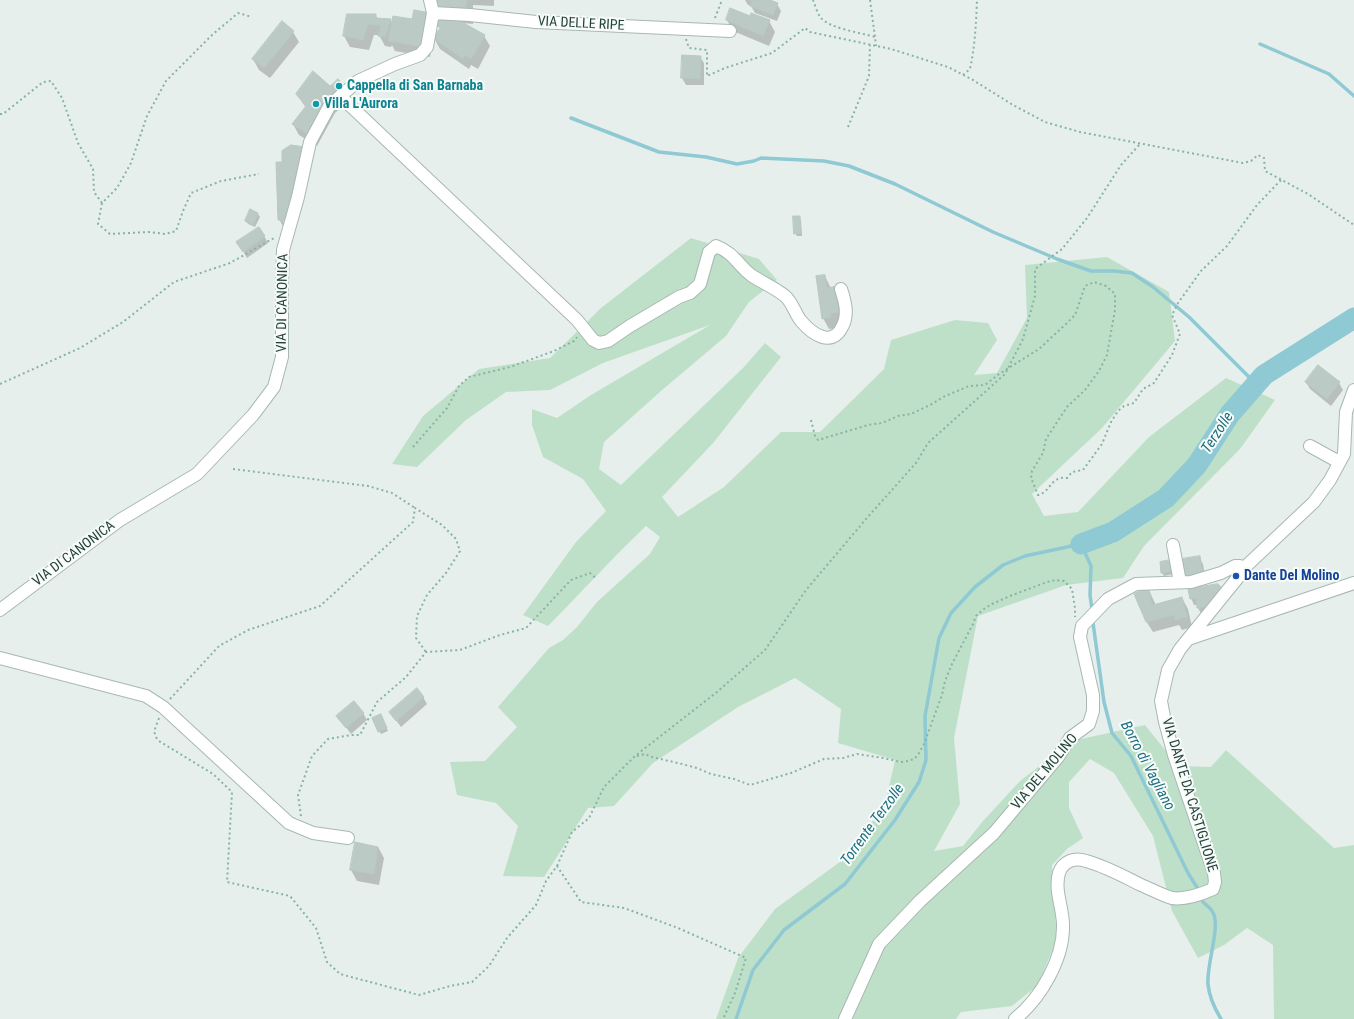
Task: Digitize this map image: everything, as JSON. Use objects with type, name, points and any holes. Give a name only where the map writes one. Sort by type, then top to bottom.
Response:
[{"type":"street","name":"VIA DI CANONICA","points":[[0,610],[120,520],[197,474],[253,415],[274,387],[282,357],[283,250],[298,197],[310,142],[330,105],[358,81],[395,64],[420,55],[427,47],[433,13],[430,0]]},
{"type":"street","name":"VIA DELLE RIPE","points":[[433,13],[536,22],[730,31]]},
{"type":"street","points":[[340,96],[578,320],[592,340],[599,343],[608,341],[636,322],[679,297],[690,293],[700,284],[709,252],[716,246],[724,249],[751,275],[770,285],[786,297],[800,321],[819,337],[828,338],[835,336],[845,321],[846,302],[841,289]]},
{"type":"street","name":"VIA DANTE DA CASTIGLIONE","points":[[1015,1019],[1034,1001],[1046,984],[1056,962],[1062,940],[1063,924],[1058,888],[1059,874],[1063,866],[1078,858],[1094,863],[1156,892],[1173,898],[1208,892],[1213,889],[1215,882],[1214,873],[1174,755],[1165,722],[1162,701],[1168,670],[1180,649],[1240,575],[1243,569],[1314,502],[1330,480],[1344,454],[1346,412],[1354,390]]},
{"type":"street","points":[[1310,446],[1340,462]]},
{"type":"street","points":[[1174,545],[1180,582]]},
{"type":"street","points":[[1082,626],[1108,599],[1136,584],[1191,582],[1221,573],[1235,566],[1240,566],[1243,569]]},
{"type":"street","points":[[1188,639],[1354,583]]},
{"type":"street","name":"VIA DEL MOLINO","points":[[845,1019],[879,944],[920,901],[994,833],[1058,756],[1070,738],[1089,724],[1093,711],[1093,695],[1080,637],[1082,626]]},
{"type":"street","points":[[0,658],[146,696],[163,707],[289,823],[313,833],[348,838]]},
{"type":"path","points":[[709,30],[719,10],[722,0]]},
{"type":"path","points":[[813,0],[820,17],[829,25],[864,33],[874,37]]},
{"type":"path","points":[[870,0],[876,46]]},
{"type":"path","points":[[963,75],[970,69],[972,60],[976,33],[977,0]]},
{"type":"path","points":[[252,17],[238,13],[212,35],[166,80],[147,116],[131,163],[117,188],[102,203],[98,224],[110,234],[150,232],[165,234],[176,231],[191,193],[221,181],[259,174]]},
{"type":"path","points":[[682,29],[689,48],[707,50],[707,76],[725,68],[772,53],[804,28],[810,32],[891,49],[948,67],[1045,122],[1080,132],[1243,163],[1251,161],[1258,155],[1264,158],[1265,171],[1308,194],[1354,225]]},
{"type":"path","points":[[848,127],[870,76],[870,45]]},
{"type":"path","points":[[0,114],[3,114],[43,82],[51,81],[62,98],[78,142],[93,169],[94,192],[102,203]]},
{"type":"path","points":[[415,508],[413,522],[320,606],[248,630],[219,646],[163,707],[154,731],[155,737],[159,741],[213,774],[232,792],[227,882],[290,896],[316,928],[327,962],[340,974],[419,995],[450,986],[472,982],[489,966],[508,938],[536,906],[546,881],[557,866],[572,832],[589,818],[604,787],[635,756],[717,692],[765,650],[806,590],[916,463],[928,443],[1005,374],[1023,339],[1035,296],[1035,269],[1062,248],[1088,218],[1121,165],[1140,144]]},
{"type":"path","points":[[811,420],[815,436],[818,440],[868,425],[882,423],[898,416],[911,414],[968,386],[985,385],[999,374],[1039,349],[1075,314],[1085,286],[1094,282],[1106,286],[1115,294],[1115,310],[1107,355],[1098,372],[1085,390],[1067,407],[1046,440],[1043,453],[1032,471],[1031,478],[1038,495],[1043,494],[1051,484],[1061,477],[1067,478],[1072,472],[1083,470],[1102,444],[1111,422],[1118,411],[1124,406],[1134,403],[1143,389],[1154,383],[1172,355],[1180,334],[1172,315],[1178,303],[1201,271],[1226,246],[1257,205],[1281,180]]},
{"type":"path","points":[[0,384],[80,348],[123,322],[174,282],[230,263],[274,238]]},
{"type":"path","points":[[413,447],[447,408],[459,386],[468,376],[510,367],[554,351],[574,341],[584,329]]},
{"type":"path","points":[[233,469],[368,486],[392,493],[442,525],[456,539],[460,551],[446,573],[427,595],[417,616],[416,638],[426,652]]},
{"type":"path","points":[[303,828],[298,795],[312,756],[328,739],[360,735],[377,702],[406,677],[426,652],[460,650],[500,635],[526,628],[571,580],[590,573],[597,579]]},
{"type":"path","points":[[635,756],[645,754],[697,768],[711,774],[734,779],[750,786],[791,773],[824,759],[843,758],[857,754],[901,762],[908,761],[914,759],[918,755],[924,744],[952,664],[974,624],[976,616],[984,609],[992,604],[1047,582],[1060,580],[1064,581],[1072,589],[1076,620],[1078,625],[1082,626]]},
{"type":"path","points":[[557,866],[581,902],[624,908],[678,928],[746,958],[735,993],[723,1019]]},
{"type":"green space","points":[[691,238],[759,259],[777,280],[749,302],[726,336],[604,442],[599,469],[621,485],[743,368],[765,343],[781,357],[714,442],[662,497],[678,517],[724,487],[781,432],[820,432],[884,369],[891,340],[955,320],[988,323],[997,340],[974,375],[997,373],[1027,318],[1025,265],[1107,257],[1169,292],[1175,341],[1102,428],[1032,494],[1044,516],[1078,512],[1149,437],[1226,378],[1275,400],[1240,449],[1144,546],[1123,578],[1066,585],[978,616],[954,738],[960,804],[934,851],[963,846],[983,821],[1020,781],[1072,741],[1145,725],[1178,766],[1211,767],[1226,750],[1334,848],[1354,845],[1354,1019],[1274,1019],[1273,945],[1247,928],[1224,945],[1198,958],[1172,911],[1153,836],[1114,773],[1090,759],[1069,782],[1069,808],[1083,838],[1067,849],[1052,865],[1057,939],[1038,985],[1012,1006],[961,1012],[956,1019],[716,1019],[738,958],[775,909],[844,859],[885,805],[895,760],[838,743],[841,709],[795,678],[738,707],[653,763],[614,806],[588,808],[544,877],[503,876],[518,826],[496,803],[457,795],[450,762],[485,761],[517,727],[498,707],[549,648],[563,640],[577,627],[597,602],[650,554],[660,537],[646,526],[548,626],[523,615],[576,542],[606,511],[583,479],[543,457],[532,425],[532,409],[557,418],[591,395],[710,325],[603,363],[550,390],[506,392],[466,420],[417,467],[392,464],[423,416],[479,369],[550,358],[601,308]]},
{"type":"building","points":[[434,0],[466,0],[466,10],[434,9]]},
{"type":"building","points":[[748,0],[770,0],[778,3],[773,15],[750,6],[752,2]]},
{"type":"building","points":[[730,8],[750,16],[751,13],[770,20],[763,36],[726,20]]},
{"type":"building","points":[[414,10],[431,13],[424,47],[388,41],[393,16],[412,19]]},
{"type":"building","points":[[347,14],[376,14],[376,18],[391,19],[385,37],[378,36],[381,26],[368,24],[363,40],[343,36]]},
{"type":"building","points":[[437,16],[448,20],[455,18],[485,35],[471,59],[465,55],[463,59],[433,38],[441,27],[437,26]]},
{"type":"building","points":[[282,21],[294,31],[264,68],[252,59]]},
{"type":"building","points":[[682,55],[701,56],[700,79],[681,78]]},
{"type":"building","name":"Villa L'Aurora","points":[[313,71],[330,86],[332,85],[339,93],[311,136],[292,124],[306,106],[296,94]]},
{"type":"building","name":"Cappella di San Barnaba","points":[[338,79],[346,87],[339,93],[332,85]]},
{"type":"building","points":[[291,145],[305,147],[288,221],[278,220],[276,162],[282,162],[282,151]]},
{"type":"building","points":[[250,209],[258,213],[253,225],[245,221]]},
{"type":"building","points":[[793,216],[800,216],[801,233],[794,234]]},
{"type":"building","points":[[259,227],[265,236],[243,252],[236,242]]},
{"type":"building","points":[[825,275],[827,288],[838,286],[842,312],[831,313],[831,317],[822,319],[816,276]]},
{"type":"building","points":[[1318,365],[1340,382],[1327,399],[1305,382]]},
{"type":"building","points":[[1200,556],[1203,576],[1184,578],[1181,559]]},
{"type":"building","points":[[1170,560],[1172,571],[1161,573],[1160,562]]},
{"type":"building","points":[[1218,584],[1225,591],[1213,606],[1197,608],[1196,598],[1190,599],[1188,589]]},
{"type":"building","points":[[1148,588],[1153,605],[1182,597],[1187,617],[1175,620],[1174,615],[1146,622],[1134,594]]},
{"type":"building","points":[[417,688],[424,697],[396,721],[389,712]]},
{"type":"building","points":[[354,701],[364,713],[346,728],[336,716]]},
{"type":"building","points":[[381,714],[387,728],[378,732],[372,718]]},
{"type":"building","points":[[355,842],[378,847],[374,874],[350,870]]},
{"type":"waterway","points":[[1260,44],[1329,74],[1354,96]]},
{"type":"waterway","points":[[571,118],[659,152],[706,157],[737,164],[754,161],[761,158],[824,161],[849,166],[895,184],[993,232],[1057,259],[1091,271],[1132,273],[1153,287],[1189,317],[1256,384]]},
{"type":"waterway","name":"Terzolle","points":[[1081,544],[1113,532],[1166,498],[1197,465],[1230,414],[1264,375],[1354,318]]},
{"type":"waterway","name":"Torrente Terzolle","points":[[736,1019],[753,970],[784,930],[845,884],[895,820],[919,782],[926,760],[925,716],[939,638],[951,613],[975,587],[1003,565],[1025,556],[1081,544],[1091,566],[1090,595],[1092,609]]},
{"type":"waterway","name":"Borro di Vagliano","points":[[1093,623],[1104,702],[1112,733],[1131,756],[1188,873],[1198,889]]},
{"type":"waterway","name":"Borro di Vagliano","points":[[1203,902],[1209,907],[1215,917],[1215,935],[1209,966],[1208,984],[1213,1002],[1221,1019]]},
{"type":"place","name":"Cappella di San Barnaba","points":[[339,86]]},
{"type":"place","name":"Villa L'Aurora","points":[[316,104]]},
{"type":"place","name":"Dante Del Molino","points":[[1236,576]]}]
